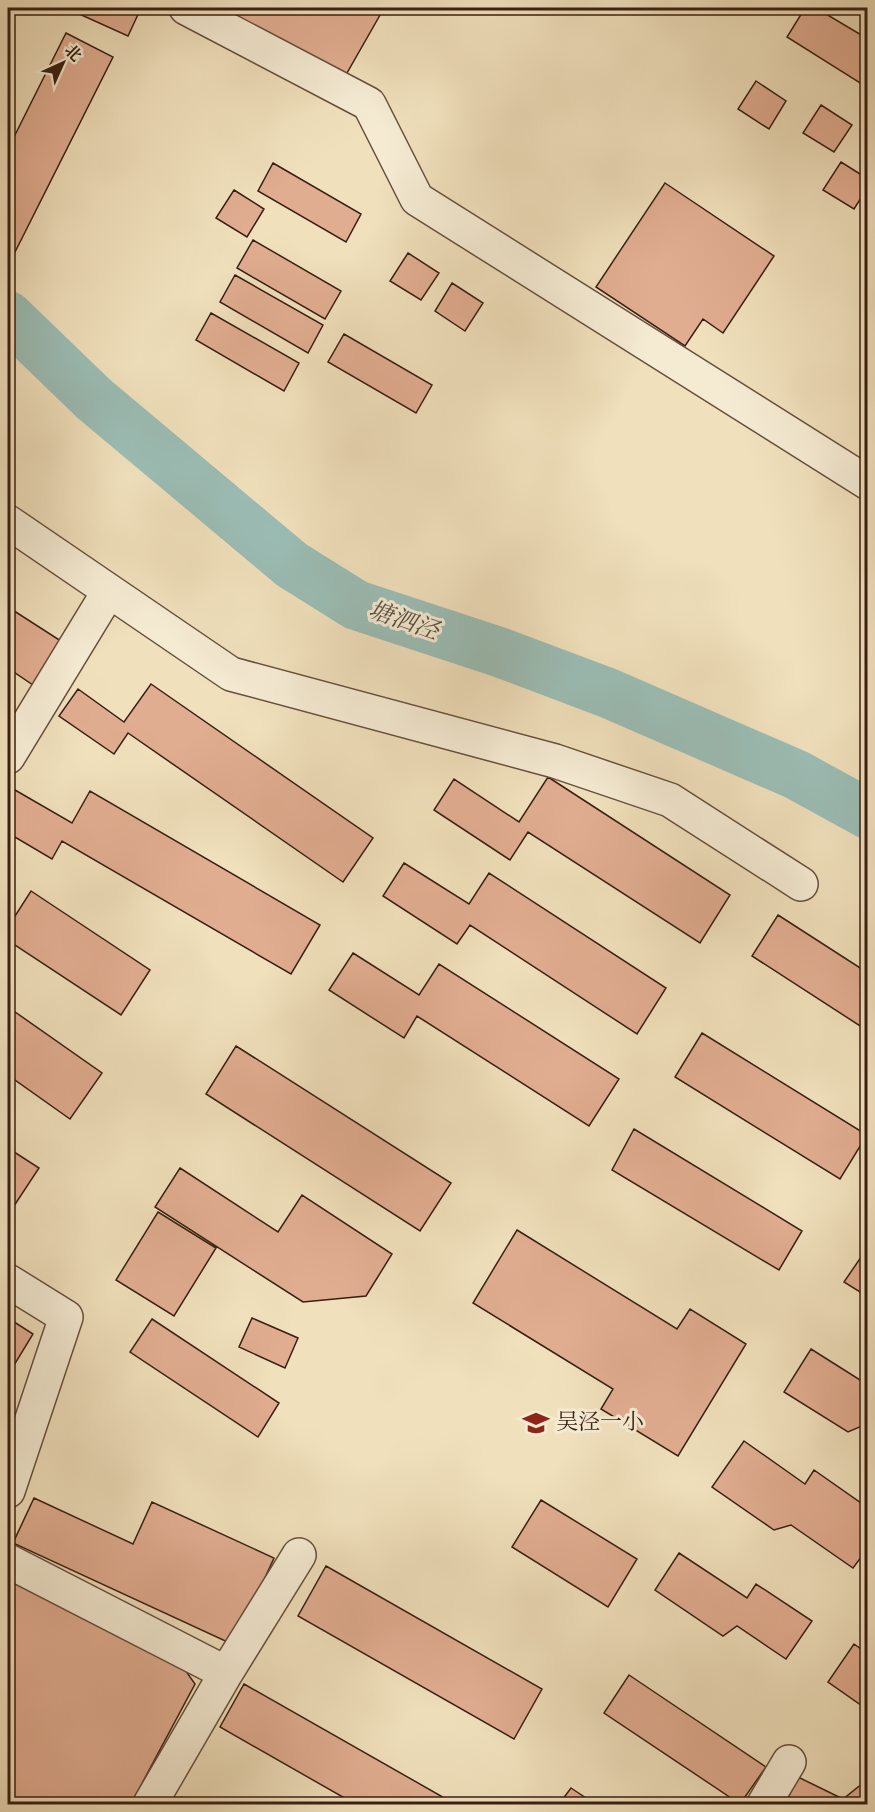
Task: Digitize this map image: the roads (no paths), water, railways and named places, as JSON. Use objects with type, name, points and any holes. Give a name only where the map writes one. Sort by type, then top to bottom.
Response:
[{"type":"street","points":[[186,8],[369,104],[417,199],[867,483]]},
{"type":"street","points":[[8,522],[231,674],[555,761],[670,800],[801,884]]},
{"type":"street","points":[[8,757],[109,591]]},
{"type":"street","points":[[8,1281],[66,1317],[8,1491]]},
{"type":"street","points":[[150,1804],[226,1672],[299,1555]]},
{"type":"street","points":[[8,1561],[226,1672]]},
{"type":"street","points":[[764,1804],[789,1762]]},
{"type":"waterway","name":"塘泗泾","points":[[8,316],[94,399],[292,565],[356,605],[499,652],[608,693],[797,775],[868,814]]},
{"type":"place","name":"吴泾一小","points":[[536,1423]]}]
